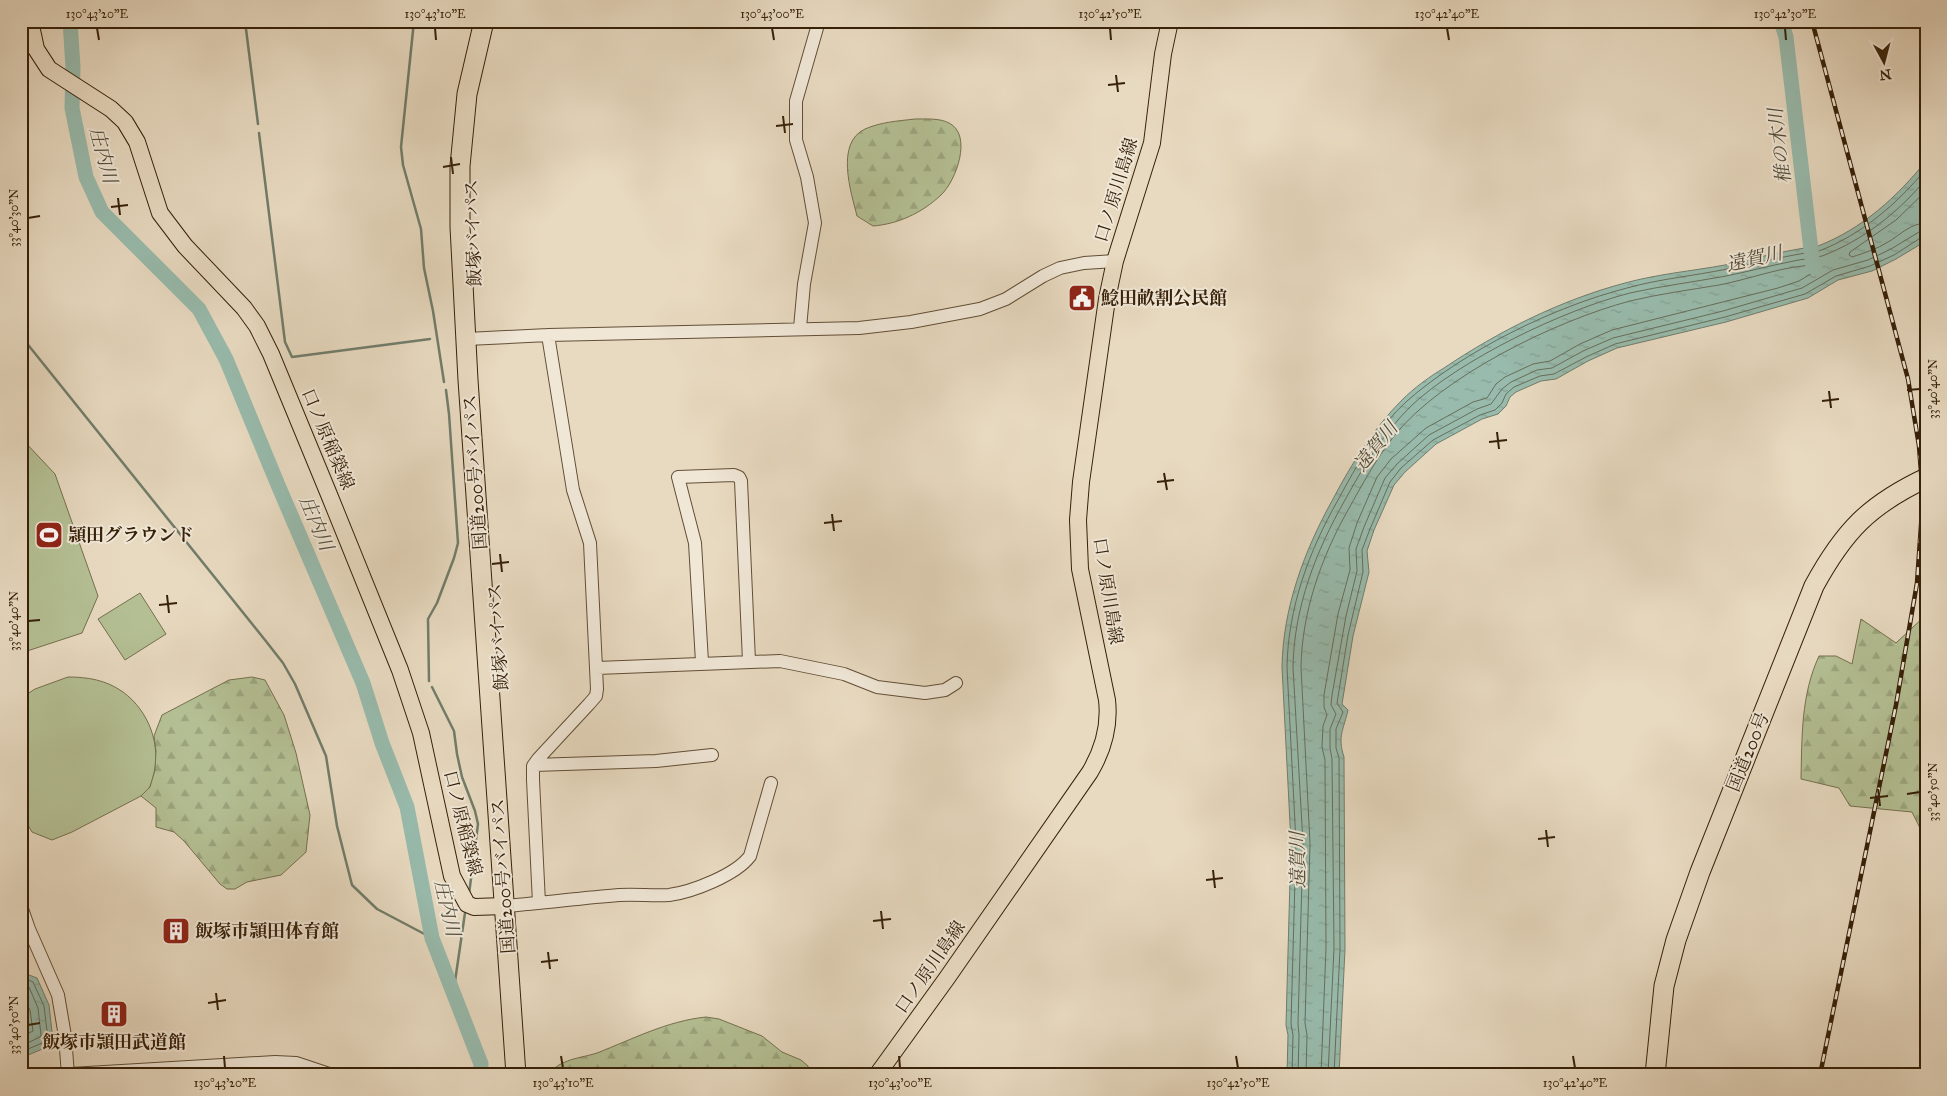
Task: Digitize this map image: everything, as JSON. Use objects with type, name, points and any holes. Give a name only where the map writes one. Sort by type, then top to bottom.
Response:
[{"type":"highway","name":"国道200号バイパス","points":[[484,21],[467,94],[460,166],[460,227],[472,339],[511,906],[516,1075]]},
{"type":"highway","name":"飯塚バイパス","points":[[472,339],[471,175],[479,97],[495,21]]},
{"type":"highway","name":"国道200号","points":[[1655,1075],[1664,986],[1676,940],[1700,872],[1814,586],[1830,556],[1873,508],[1902,489],[1926,478]]},
{"type":"highway","points":[[511,906],[527,1075]]},
{"type":"main road","name":"口ノ原稲築線","points":[[30,21],[36,49],[43,62],[64,80],[111,109],[125,122],[134,134],[160,213],[185,246],[244,308],[257,326],[271,354],[400,670],[421,733],[452,876],[467,904],[474,907],[511,906]]},
{"type":"main road","name":"口ノ原川島線","points":[[877,1075],[948,978],[1090,772],[1106,735],[1108,711],[1080,569],[1078,520],[1081,482],[1107,298],[1115,260],[1152,143],[1163,54],[1170,21]]},
{"type":"street","points":[[800,328],[804,284],[815,223],[807,177],[796,140],[796,101],[819,21]]},
{"type":"street","points":[[472,339],[548,335],[859,328],[911,322],[980,309],[1006,299],[1043,276],[1060,268],[1115,260]]},
{"type":"street","points":[[539,903],[532,780],[534,765],[596,696],[597,668],[590,543],[573,490],[548,335]]},
{"type":"street","points":[[702,662],[695,543],[678,477],[734,475],[739,476],[741,481],[749,661]]},
{"type":"street","points":[[597,668],[702,662],[780,661],[844,674],[878,686],[925,693],[945,690],[956,683]]},
{"type":"street","points":[[534,765],[656,761],[712,755]]},
{"type":"street","points":[[511,906],[621,895],[667,895],[682,893],[732,873],[744,864],[750,856],[771,784]]},
{"type":"street","points":[[21,906],[28,929],[58,995],[65,1036],[68,1074]]},
{"type":"street","points":[[54,1075],[275,1062],[296,1063],[332,1075]]},
{"type":"green space","points":[[915,119],[941,120],[949,123],[956,129],[960,137],[961,147],[960,158],[952,180],[941,195],[918,212],[892,223],[873,226],[857,216],[849,182],[848,156],[850,145],[856,136],[865,129],[883,123]]},
{"type":"green space","name":"頴田グラウンド","points":[[21,441],[24,441],[55,474],[98,596],[82,633],[21,653]]},
{"type":"green space","points":[[140,593],[166,634],[125,660],[98,619]]},
{"type":"green space","points":[[1926,615],[1926,840],[1912,812],[1850,806],[1839,788],[1801,779],[1802,731],[1806,701],[1813,671],[1819,656],[1836,656],[1852,664],[1861,619],[1896,643]]},
{"type":"green space","points":[[68,677],[103,682],[117,688],[132,700],[140,709],[151,730],[156,753],[155,765],[150,786],[141,796],[72,832],[52,840],[32,832],[21,813],[21,698],[35,689]]},
{"type":"green space","points":[[252,677],[265,680],[284,715],[296,753],[310,815],[306,852],[281,875],[247,882],[235,889],[227,889],[220,884],[184,841],[174,832],[156,827],[156,808],[141,796],[150,787],[155,770],[156,751],[154,736],[162,715],[229,680]]},
{"type":"green space","points":[[706,1017],[719,1019],[762,1036],[782,1052],[801,1060],[808,1066],[809,1075],[549,1075],[564,1062],[597,1053],[664,1026]]},
{"type":"water","name":"遠賀川","points":[[1926,161],[1926,241],[1872,271],[1838,280],[1808,298],[1726,322],[1617,348],[1588,361],[1556,379],[1541,381],[1516,392],[1498,414],[1482,419],[1436,444],[1405,472],[1394,485],[1367,551],[1369,572],[1353,636],[1342,704],[1348,710],[1341,738],[1344,757],[1345,949],[1339,1075],[1287,1075],[1288,1035],[1286,1025],[1291,843],[1282,667],[1283,645],[1291,602],[1304,559],[1348,472],[1364,447],[1391,411],[1417,387],[1465,354],[1509,329],[1577,298],[1625,283],[1818,246],[1849,231],[1878,211]]},
{"type":"water","points":[[21,972],[37,978],[49,1005],[53,1041],[52,1045],[21,1058]]},
{"type":"waterway","name":"庄内川","points":[[70,21],[73,67],[72,108],[86,177],[102,212],[199,309],[226,359],[363,683],[382,743],[407,807],[432,938],[481,1064],[480,1075]]},
{"type":"waterway","points":[[245,21],[258,124]]},
{"type":"waterway","points":[[414,21],[401,147],[403,165],[421,229],[424,268],[444,382]]},
{"type":"waterway","name":"椎の木川","points":[[1781,21],[1786,37],[1813,267]]},
{"type":"waterway","points":[[259,133],[285,342],[292,357],[430,339]]},
{"type":"waterway","points":[[21,336],[283,663],[295,684],[326,756],[337,826],[352,885],[377,909],[432,938]]},
{"type":"waterway","points":[[429,681],[428,619],[437,603],[458,543],[446,390]]},
{"type":"waterway","points":[[432,687],[454,731],[462,777],[478,824],[469,894]]},
{"type":"waterway","points":[[453,995],[465,913]]},
{"type":"railway","points":[[1812,21],[1908,379],[1919,446],[1923,497],[1917,583],[1896,705],[1820,1075]]},
{"type":"place","name":"鯰田畝割公民館","points":[[1082,298]]},
{"type":"place","name":"頴田グラウンド","points":[[49,535]]},
{"type":"place","name":"飯塚市頴田体育館","points":[[176,931]]},
{"type":"place","name":"飯塚市頴田武道館","points":[[114,1014]]}]
